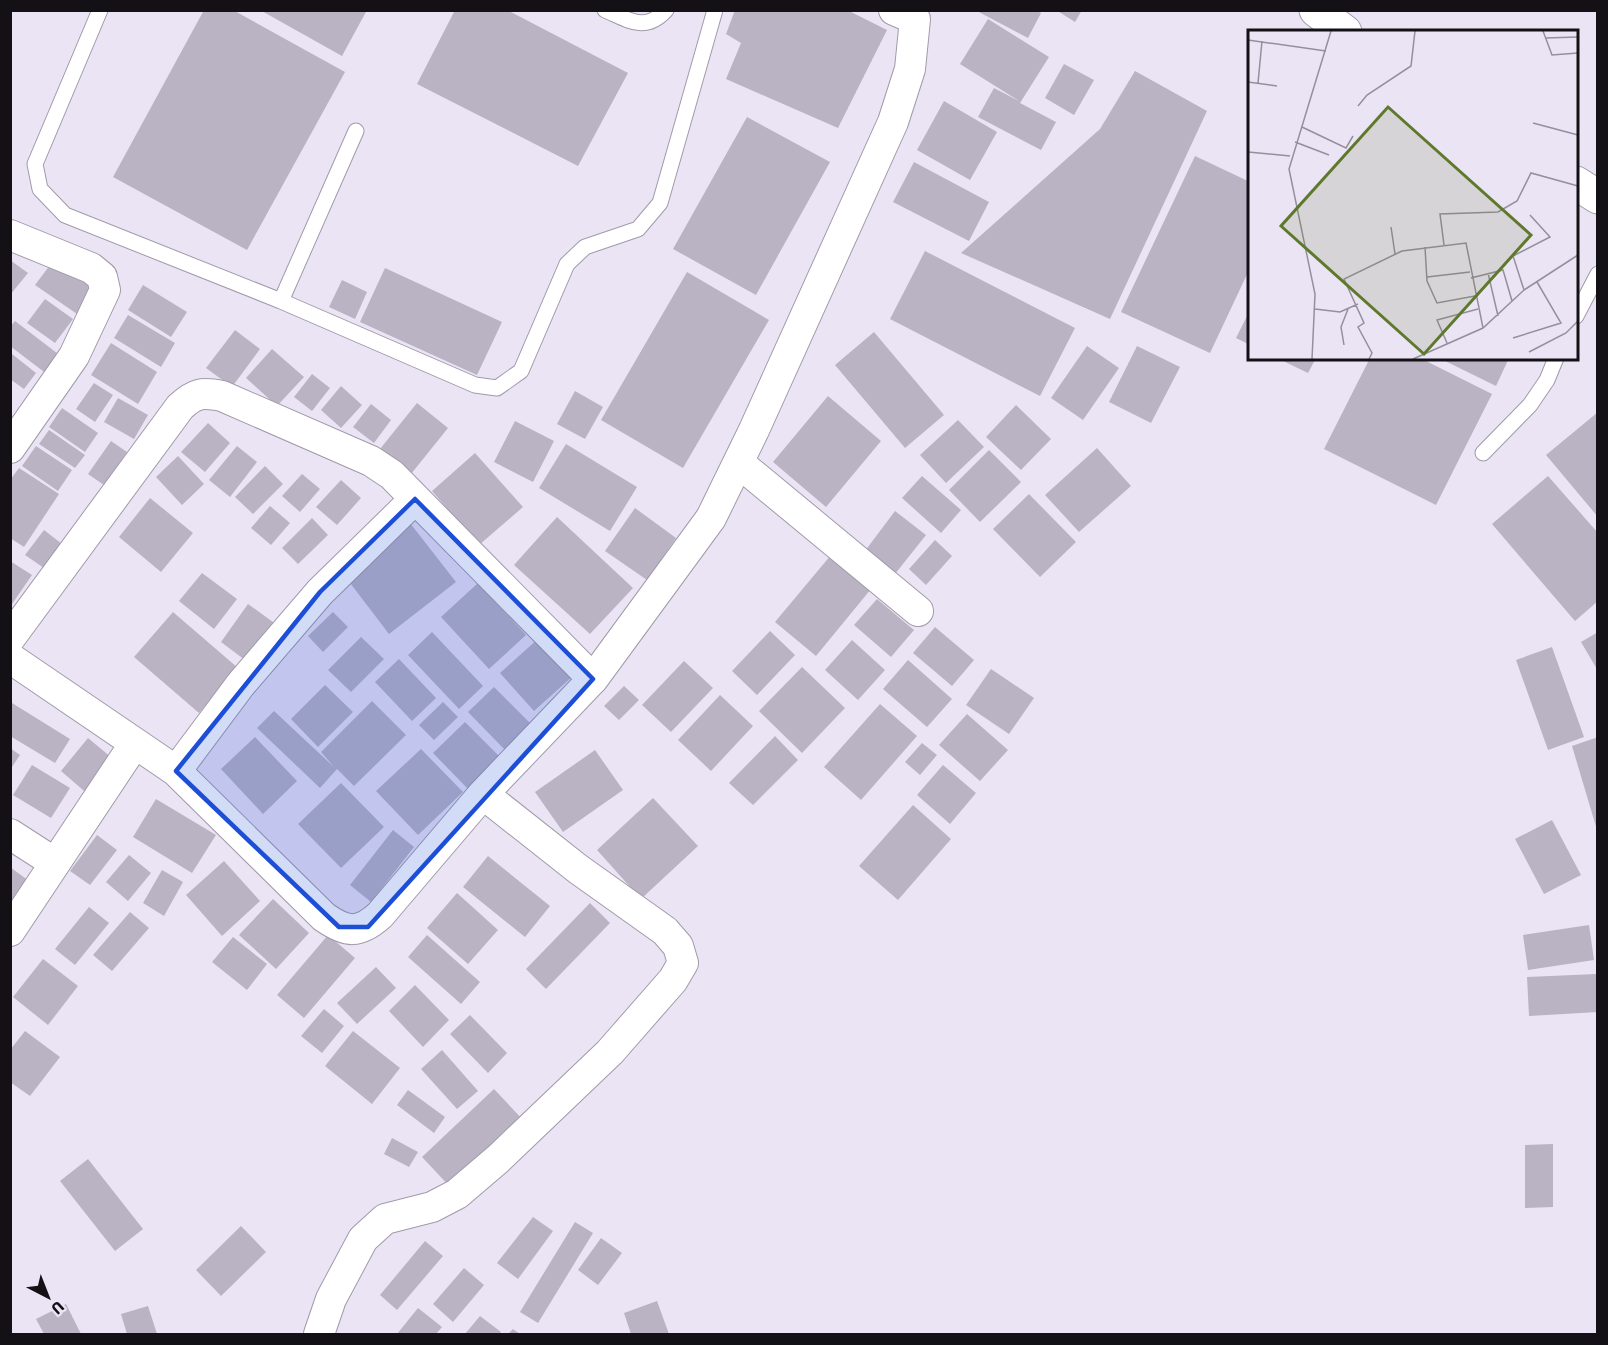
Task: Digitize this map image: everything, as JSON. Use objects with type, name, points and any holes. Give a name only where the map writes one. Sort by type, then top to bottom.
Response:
[{"type":"main road","points":[[1316,10],[1342,30]]},
{"type":"main road","points":[[1578,184],[1598,197]]},
{"type":"street","points":[[10,658],[176,771],[324,917],[339,927],[354,930],[368,927],[483,794],[592,679],[711,518],[739,463],[893,122],[910,69],[915,19],[894,10]]},
{"type":"street","points":[[10,235],[91,268],[102,277],[105,290],[74,356],[10,448]]},
{"type":"street","points":[[10,638],[180,407],[190,398],[205,392],[222,396],[371,461],[392,475],[592,679]]},
{"type":"street","points":[[739,463],[918,610]]},
{"type":"street","points":[[176,771],[241,684],[320,592],[415,499]]},
{"type":"street","points":[[10,930],[135,743]]},
{"type":"street","points":[[319,1335],[331,1299],[363,1239],[385,1219],[432,1207],[457,1194],[498,1159],[610,1052],[673,980],[683,963],[678,946],[665,931],[578,869],[483,794]]},
{"type":"street","points":[[10,834],[55,863]]},
{"type":"lane","points":[[100,10],[35,164],[40,189],[65,215],[281,301],[475,385],[497,388],[521,371],[567,264],[585,247],[638,229],[660,203],[715,10]]},
{"type":"lane","points":[[605,10],[640,24],[654,22],[666,10]]},
{"type":"lane","points":[[281,301],[356,131]]},
{"type":"lane","points":[[1578,312],[1598,274]]},
{"type":"lane","points":[[1483,453],[1530,405],[1547,380],[1555,360]]},
{"type":"highlighted area","points":[[415,499],[593,679],[368,927],[339,927],[176,771],[320,592]]},
{"type":"building","points":[[204,10],[233,10],[345,72],[247,250],[113,177]]},
{"type":"building","points":[[260,10],[367,10],[342,56]]},
{"type":"building","points":[[455,10],[507,10],[628,73],[578,166],[417,84]]},
{"type":"building","points":[[735,10],[847,10],[887,30],[838,128],[726,79],[741,43],[726,34]]},
{"type":"building","points":[[975,10],[1036,10],[1041,13],[1028,38]]},
{"type":"building","points":[[1056,10],[1082,10],[1075,22]]},
{"type":"building","points":[[988,19],[1049,57],[1020,103],[1056,122],[1041,150],[978,117],[994,88],[1019,101],[960,64]]},
{"type":"building","points":[[1064,64],[1094,80],[1074,115],[1045,98]]},
{"type":"building","points":[[1135,71],[1207,111],[1110,319],[961,253],[1100,129]]},
{"type":"building","points":[[944,101],[997,132],[970,180],[917,150]]},
{"type":"building","points":[[747,117],[830,162],[756,295],[673,249]]},
{"type":"building","points":[[1195,156],[1248,181],[1248,272],[1210,353],[1121,312]]},
{"type":"building","points":[[914,162],[989,202],[969,241],[893,202]]},
{"type":"building","points":[[925,251],[1075,328],[1040,396],[890,319]]},
{"type":"building","points":[[10,260],[28,273],[10,295]]},
{"type":"building","points":[[53,261],[94,290],[77,314],[35,285]]},
{"type":"building","points":[[385,268],[502,322],[477,375],[360,322]]},
{"type":"building","points":[[687,272],[769,320],[683,468],[601,420]]},
{"type":"building","points":[[342,280],[367,292],[355,319],[329,307]]},
{"type":"building","points":[[143,285],[187,312],[171,337],[128,310]]},
{"type":"building","points":[[45,299],[73,319],[55,343],[27,323]]},
{"type":"building","points":[[1248,314],[1248,344],[1236,338]]},
{"type":"building","points":[[128,315],[175,343],[161,367],[114,338]]},
{"type":"building","points":[[15,321],[66,360],[52,378],[10,346],[10,327]]},
{"type":"building","points":[[235,330],[260,349],[232,387],[206,368]]},
{"type":"building","points":[[874,332],[944,415],[905,448],[835,365]]},
{"type":"building","points":[[111,343],[157,372],[138,404],[91,375]]},
{"type":"building","points":[[1087,346],[1119,368],[1083,420],[1051,398]]},
{"type":"building","points":[[1137,346],[1180,367],[1151,423],[1109,402]]},
{"type":"building","points":[[272,349],[304,377],[277,406],[246,378]]},
{"type":"building","points":[[12,354],[36,373],[24,389],[10,379]]},
{"type":"building","points":[[1281,360],[1315,360],[1308,373]]},
{"type":"building","points":[[1369,360],[1424,360],[1492,394],[1436,505],[1324,449]]},
{"type":"building","points":[[1443,360],[1508,360],[1496,386]]},
{"type":"building","points":[[312,374],[330,388],[312,411],[294,397]]},
{"type":"building","points":[[94,383],[113,395],[95,422],[76,409]]},
{"type":"building","points":[[341,386],[362,405],[341,428],[321,410]]},
{"type":"building","points":[[575,391],[603,407],[585,439],[557,424]]},
{"type":"building","points":[[828,396],[881,441],[826,507],[773,462]]},
{"type":"building","points":[[118,398],[148,415],[134,439],[104,422]]},
{"type":"building","points":[[417,403],[448,428],[411,474],[380,449]]},
{"type":"building","points":[[371,404],[391,420],[374,443],[353,427]]},
{"type":"building","points":[[1016,405],[1051,439],[1021,470],[986,437]]},
{"type":"building","points":[[62,408],[98,433],[85,452],[49,427]]},
{"type":"building","points":[[1598,412],[1598,517],[1546,455]]},
{"type":"building","points":[[958,420],[984,447],[946,483],[920,455]]},
{"type":"building","points":[[515,421],[554,441],[533,482],[494,462]]},
{"type":"building","points":[[208,423],[230,443],[205,472],[181,452]]},
{"type":"building","points":[[49,430],[85,455],[75,468],[39,444]]},
{"type":"building","points":[[111,441],[127,452],[104,485],[88,474]]},
{"type":"building","points":[[566,444],[637,487],[610,531],[539,488]]},
{"type":"building","points":[[36,446],[72,470],[58,491],[22,466]]},
{"type":"building","points":[[237,446],[257,462],[230,497],[209,480]]},
{"type":"building","points":[[1097,448],[1131,486],[1079,532],[1045,495]]},
{"type":"building","points":[[989,450],[1021,482],[980,522],[949,490]]},
{"type":"building","points":[[475,453],[523,507],[479,545],[432,491]]},
{"type":"building","points":[[178,456],[204,484],[182,505],[156,477]]},
{"type":"building","points":[[265,466],[283,484],[253,514],[235,497]]},
{"type":"building","points":[[19,468],[59,494],[24,547],[10,538],[10,480]]},
{"type":"building","points":[[302,474],[320,489],[300,512],[282,496]]},
{"type":"building","points":[[922,476],[961,510],[941,533],[902,498]]},
{"type":"building","points":[[1548,476],[1598,533],[1598,601],[1575,621],[1492,524]]},
{"type":"building","points":[[341,480],[361,498],[337,525],[316,507]]},
{"type":"building","points":[[1029,494],[1076,542],[1040,577],[993,529]]},
{"type":"building","points":[[150,498],[193,533],[161,572],[119,537]]},
{"type":"building","points":[[270,506],[290,523],[271,545],[251,528]]},
{"type":"building","points":[[635,508],[676,538],[647,580],[605,551]]},
{"type":"building","points":[[895,511],[926,535],[895,574],[865,551]]},
{"type":"building","points":[[557,517],[633,588],[590,634],[514,565]]},
{"type":"building","points":[[312,518],[328,535],[298,564],[282,548]]},
{"type":"building","points":[[410,523],[456,582],[389,634],[344,575]]},
{"type":"building","points":[[44,530],[62,544],[44,568],[25,555]]},
{"type":"building","points":[[935,540],[952,556],[926,585],[909,569]]},
{"type":"building","points":[[831,555],[871,589],[816,656],[775,622]]},
{"type":"building","points":[[10,561],[32,575],[10,607]]},
{"type":"building","points":[[202,573],[237,599],[214,629],[179,601]]},
{"type":"building","points":[[478,583],[526,635],[489,669],[441,617]]},
{"type":"building","points":[[877,599],[914,630],[891,657],[854,625]]},
{"type":"building","points":[[248,604],[277,625],[249,663],[221,642]]},
{"type":"building","points":[[173,612],[238,668],[199,713],[134,657]]},
{"type":"building","points":[[333,612],[348,627],[323,652],[308,636]]},
{"type":"building","points":[[935,627],[974,660],[952,686],[913,653]]},
{"type":"building","points":[[770,631],[795,655],[757,695],[732,671]]},
{"type":"building","points":[[432,632],[483,686],[459,709],[408,655]]},
{"type":"building","points":[[1598,632],[1598,671],[1581,642]]},
{"type":"building","points":[[361,637],[384,659],[351,692],[328,670]]},
{"type":"building","points":[[539,638],[573,676],[534,711],[500,673]]},
{"type":"building","points":[[852,640],[885,670],[858,700],[825,670]]},
{"type":"building","points":[[1552,647],[1584,737],[1548,750],[1516,660]]},
{"type":"building","points":[[399,659],[436,698],[412,721],[375,682]]},
{"type":"building","points":[[908,660],[952,699],[927,727],[883,689]]},
{"type":"building","points":[[684,661],[713,688],[671,732],[642,705]]},
{"type":"building","points":[[802,667],[845,708],[802,753],[759,711]]},
{"type":"building","points":[[991,669],[1034,698],[1009,734],[966,705]]},
{"type":"building","points":[[325,685],[353,712],[318,747],[291,719]]},
{"type":"building","points":[[624,686],[639,700],[619,720],[604,706]]},
{"type":"building","points":[[494,687],[531,724],[505,750],[468,712]]},
{"type":"building","points":[[720,695],[753,726],[711,771],[678,740]]},
{"type":"building","points":[[372,701],[406,735],[354,786],[337,769],[320,788],[257,728],[274,711],[334,767],[321,752]]},
{"type":"building","points":[[443,702],[458,717],[434,740],[419,725]]},
{"type":"building","points":[[12,703],[70,739],[55,763],[10,736]]},
{"type":"building","points":[[880,704],[917,736],[861,800],[824,767]]},
{"type":"building","points":[[967,714],[1008,750],[980,781],[939,745]]},
{"type":"building","points":[[465,722],[501,758],[469,790],[433,753]]},
{"type":"building","points":[[775,736],[798,760],[753,805],[729,783]]},
{"type":"building","points":[[255,737],[297,781],[263,814],[221,769]]},
{"type":"building","points":[[1598,737],[1598,830],[1597,830],[1572,746]]},
{"type":"building","points":[[88,738],[118,763],[90,796],[61,771]]},
{"type":"building","points":[[922,743],[937,755],[920,775],[905,762]]},
{"type":"building","points":[[10,748],[20,755],[10,770]]},
{"type":"building","points":[[421,749],[463,792],[418,835],[376,791]]},
{"type":"building","points":[[595,750],[623,790],[563,832],[535,792]]},
{"type":"building","points":[[32,765],[70,788],[51,818],[13,795]]},
{"type":"building","points":[[943,765],[976,793],[950,824],[917,795]]},
{"type":"building","points":[[341,783],[384,827],[341,868],[298,824]]},
{"type":"building","points":[[653,798],[698,846],[641,899],[597,850]]},
{"type":"building","points":[[156,799],[216,835],[192,873],[133,837]]},
{"type":"building","points":[[913,805],[951,839],[898,900],[859,866]]},
{"type":"building","points":[[1552,820],[1581,875],[1544,894],[1515,839]]},
{"type":"building","points":[[393,830],[414,847],[371,902],[350,885]]},
{"type":"building","points":[[97,835],[117,850],[90,885],[70,871]]},
{"type":"building","points":[[129,855],[151,873],[128,901],[106,882]]},
{"type":"building","points":[[488,856],[550,906],[525,937],[463,887]]},
{"type":"building","points":[[224,861],[260,901],[222,936],[186,895]]},
{"type":"building","points":[[10,867],[33,884],[10,913]]},
{"type":"building","points":[[162,870],[183,882],[164,916],[143,903]]},
{"type":"building","points":[[457,893],[498,930],[468,964],[427,928]]},
{"type":"building","points":[[273,899],[309,933],[276,969],[239,935]]},
{"type":"building","points":[[590,903],[610,923],[546,989],[526,969]]},
{"type":"building","points":[[89,907],[109,923],[75,965],[55,949]]},
{"type":"building","points":[[130,912],[149,928],[112,971],[93,955]]},
{"type":"building","points":[[1589,925],[1594,960],[1528,970],[1523,935]]},
{"type":"building","points":[[328,935],[355,958],[304,1018],[277,995]]},
{"type":"building","points":[[427,935],[480,982],[461,1004],[408,957]]},
{"type":"building","points":[[233,937],[267,964],[247,990],[212,962]]},
{"type":"building","points":[[43,959],[78,986],[48,1025],[13,997]]},
{"type":"building","points":[[376,967],[396,988],[357,1024],[337,1003]]},
{"type":"building","points":[[1596,974],[1598,1012],[1529,1016],[1527,977]]},
{"type":"building","points":[[415,985],[449,1020],[423,1047],[389,1011]]},
{"type":"building","points":[[324,1009],[344,1026],[322,1053],[301,1036]]},
{"type":"building","points":[[470,1015],[507,1053],[488,1073],[450,1034]]},
{"type":"building","points":[[25,1031],[60,1057],[30,1096],[10,1082],[10,1050]]},
{"type":"building","points":[[353,1031],[400,1068],[372,1104],[325,1066]]},
{"type":"building","points":[[442,1050],[478,1091],[457,1109],[421,1069]]},
{"type":"building","points":[[494,1089],[525,1122],[453,1190],[422,1157]]},
{"type":"building","points":[[408,1090],[445,1117],[434,1133],[397,1105]]},
{"type":"building","points":[[392,1138],[418,1152],[409,1167],[384,1154]]},
{"type":"building","points":[[1553,1144],[1553,1207],[1525,1208],[1525,1145]]},
{"type":"building","points":[[88,1159],[143,1229],[115,1251],[60,1181]]},
{"type":"building","points":[[533,1217],[553,1231],[518,1279],[497,1263]]},
{"type":"building","points":[[575,1222],[593,1233],[538,1323],[520,1312]]},
{"type":"building","points":[[241,1226],[266,1252],[221,1296],[196,1270]]},
{"type":"building","points":[[601,1238],[622,1253],[598,1285],[578,1270]]},
{"type":"building","points":[[425,1241],[443,1256],[397,1310],[380,1295]]},
{"type":"building","points":[[464,1268],[484,1285],[453,1322],[433,1304]]},
{"type":"building","points":[[657,1301],[669,1334],[631,1334],[624,1313]]},
{"type":"building","points":[[66,1304],[81,1334],[44,1334],[36,1319]]},
{"type":"building","points":[[148,1306],[157,1334],[127,1334],[121,1314]]},
{"type":"building","points":[[418,1308],[442,1327],[436,1334],[397,1334]]},
{"type":"building","points":[[480,1316],[501,1332],[499,1334],[465,1334]]},
{"type":"building","points":[[513,1329],[520,1334],[508,1334]]}]
